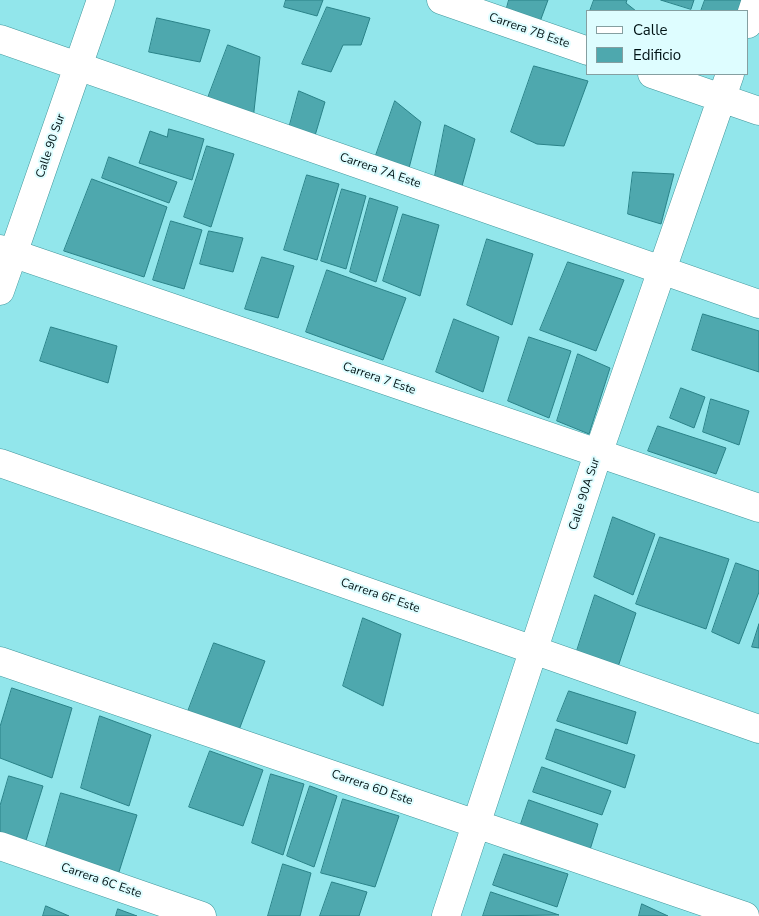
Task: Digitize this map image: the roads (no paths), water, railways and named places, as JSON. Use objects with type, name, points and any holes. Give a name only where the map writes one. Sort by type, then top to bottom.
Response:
[{"type":"street","name":"Calle 90 Sur","points":[[0,292],[6,251],[78,66],[101,0]]},
{"type":"street","name":"Carrera 7B Este","points":[[442,0],[586,50]]},
{"type":"street","points":[[749,21],[756,0]]},
{"type":"street","name":"Carrera 7A Este","points":[[0,39],[759,304]]},
{"type":"street","points":[[658,75],[726,86],[759,112]]},
{"type":"street","name":"Calle 90A Sur","points":[[446,916],[598,454],[726,86]]},
{"type":"street","name":"Carrera 7 Este","points":[[6,251],[759,508]]},
{"type":"street","name":"Carrera 6F Este","points":[[0,463],[759,729]]},
{"type":"street","name":"Carrera 6D Este","points":[[0,661],[745,916]]},
{"type":"street","name":"Carrera 6C Este","points":[[0,846],[202,916]]}]
